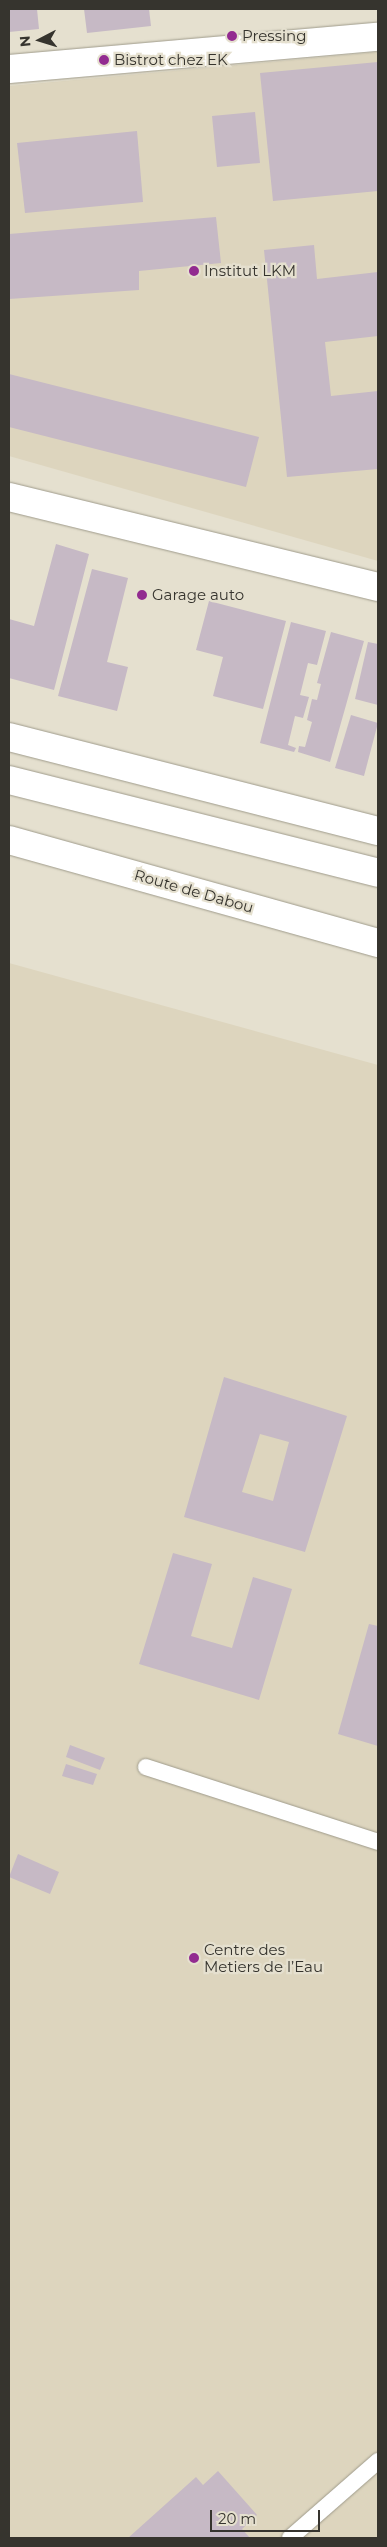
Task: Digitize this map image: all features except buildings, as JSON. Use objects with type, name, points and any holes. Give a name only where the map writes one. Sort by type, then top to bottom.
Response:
[{"type":"street","points":[[9,69],[378,36]]},
{"type":"street","points":[[9,497],[378,588]]},
{"type":"street","points":[[9,737],[378,831]]},
{"type":"street","points":[[9,780],[378,873]]},
{"type":"street","name":"Route de Dabou","points":[[9,840],[378,943]]},
{"type":"lane","points":[[146,1768],[378,1842]]},
{"type":"lane","points":[[290,2538],[378,2462]]},
{"type":"shaded area","name":"Institut LKM","points":[[378,52],[378,561],[9,456],[9,86]]},
{"type":"shaded area","name":"Centre des Metiers de l’Eau","points":[[9,963],[378,1065],[378,2538],[9,2538]]},
{"type":"place","name":"Pressing","points":[[232,36]]},
{"type":"place","name":"Bistrot chez EK","points":[[104,60]]},
{"type":"place","name":"Institut LKM","points":[[194,271]]},
{"type":"place","name":"Garage auto","points":[[142,595]]},
{"type":"place","name":"Centre des Metiers de l’Eau","points":[[194,1958]]}]
